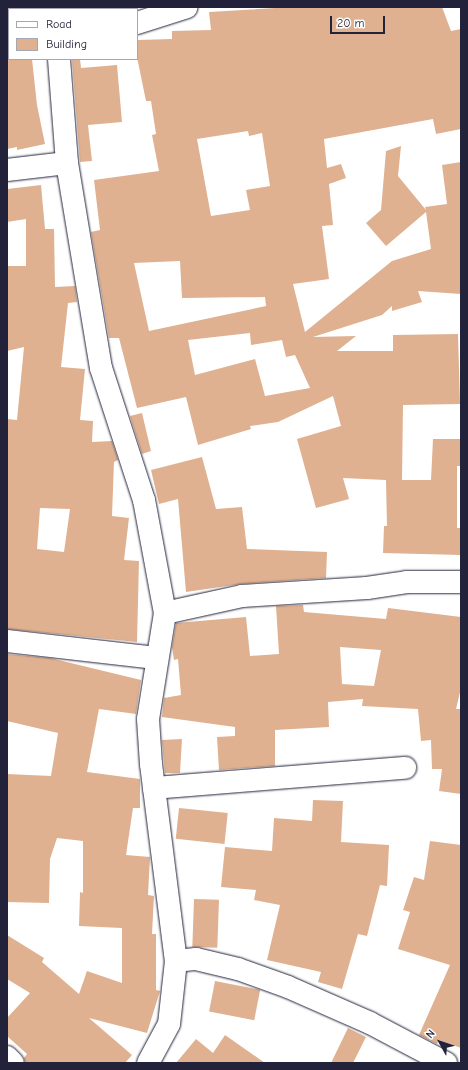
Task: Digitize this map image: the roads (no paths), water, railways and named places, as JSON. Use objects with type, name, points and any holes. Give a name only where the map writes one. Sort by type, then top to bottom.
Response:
[{"type":"street","points":[[138,23],[187,7]]},
{"type":"street","points":[[59,60],[67,163],[101,368],[144,500],[165,613],[156,658],[148,718],[154,788],[176,961],[169,1024],[148,1063]]},
{"type":"street","points":[[7,170],[67,163]]},
{"type":"street","points":[[165,613],[242,596],[367,588],[407,582],[461,582]]},
{"type":"street","points":[[7,640],[156,658]]},
{"type":"street","points":[[154,788],[405,768]]},
{"type":"street","points":[[176,961],[203,960],[238,969],[288,987],[370,1023],[446,1063]]},
{"type":"street","points":[[7,1057],[13,1063]]}]
